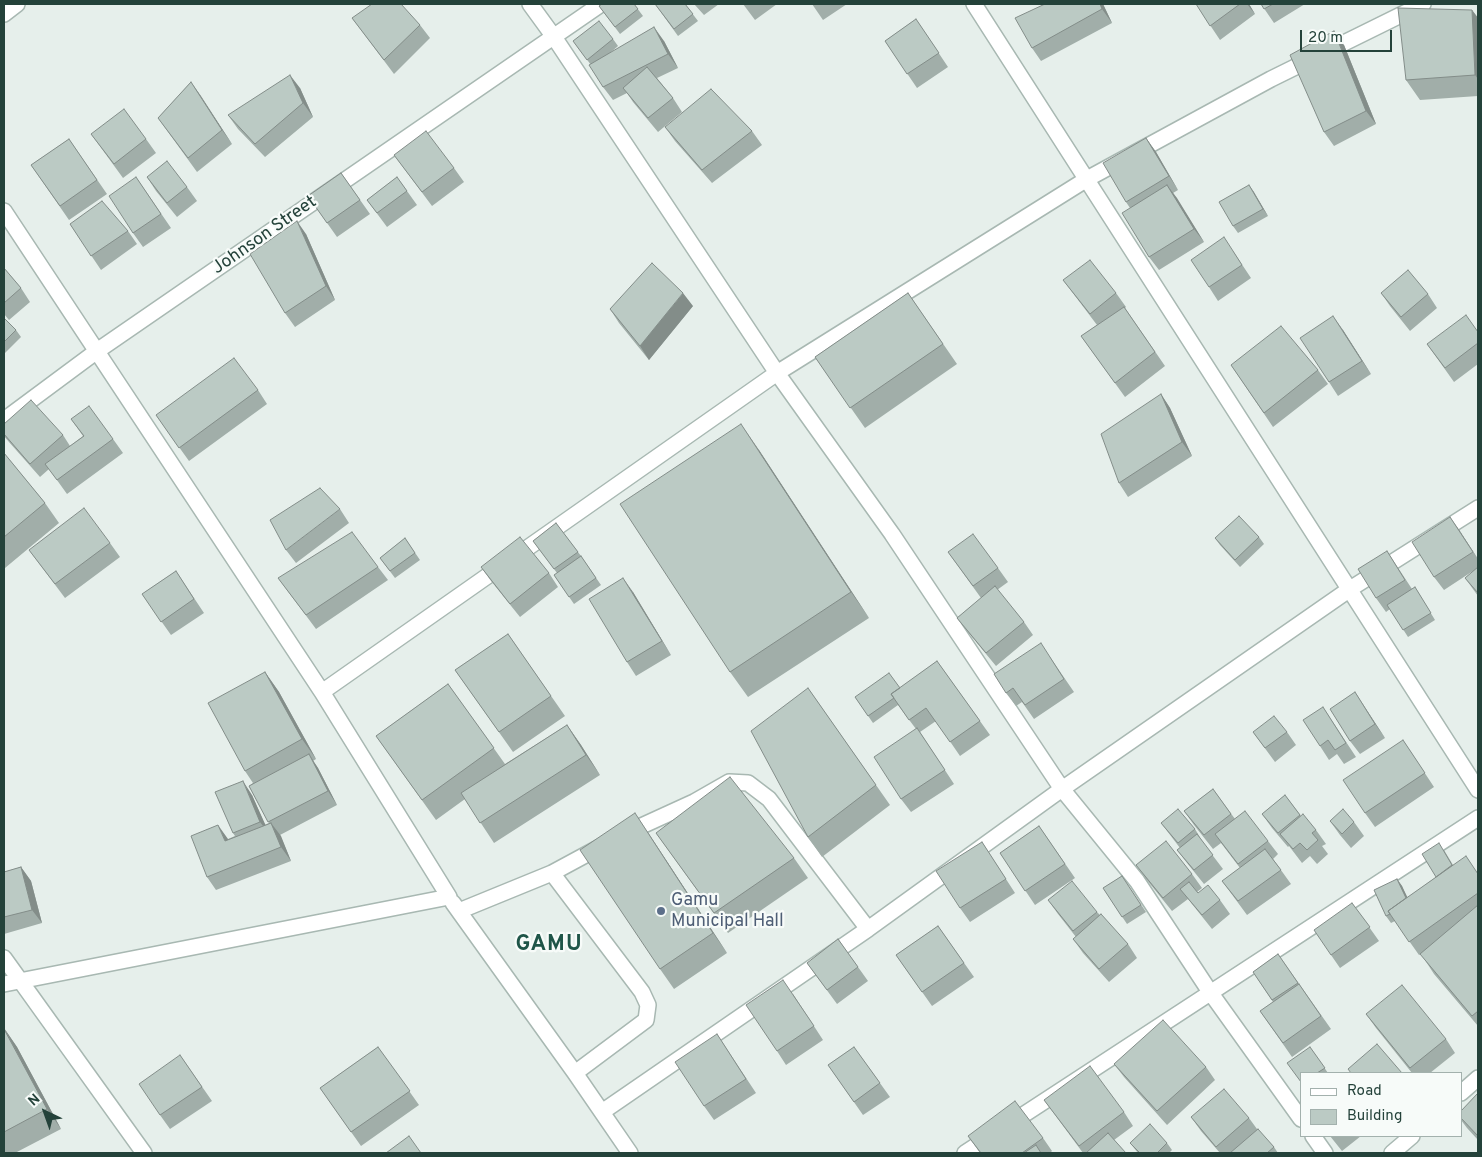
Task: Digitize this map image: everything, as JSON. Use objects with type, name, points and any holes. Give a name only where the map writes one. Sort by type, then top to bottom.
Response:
[{"type":"street","points":[[4,14],[17,4]]},
{"type":"street","points":[[530,4],[554,37],[777,373],[892,534],[1062,789],[1137,881],[1210,992],[1300,1118]]},
{"type":"street","name":"Johnson Street","points":[[4,420],[96,352],[601,4]]},
{"type":"street","points":[[974,4],[1478,790]]},
{"type":"street","points":[[322,692],[777,373],[1087,179],[1271,79],[1423,4]]},
{"type":"street","points":[[4,211],[322,692],[449,897],[630,1153]]},
{"type":"street","points":[[602,1112],[868,929],[1062,789],[1350,589],[1478,508]]},
{"type":"street","points":[[459,911],[552,872],[627,832],[694,802],[729,782],[748,783],[769,799],[868,929]]},
{"type":"street","points":[[965,1153],[1478,818]]},
{"type":"street","points":[[552,872],[642,992],[648,1005],[646,1020],[575,1073]]},
{"type":"street","points":[[4,984],[449,897]]},
{"type":"street","points":[[4,958],[19,982],[144,1153]]},
{"type":"street","points":[[1462,1093],[1478,1078]]},
{"type":"street","points":[[1314,1137],[1325,1153]]},
{"type":"street","points":[[1392,1153],[1411,1137]]},
{"type":"building","points":[[372,4],[401,4],[420,25],[384,60],[352,18]]},
{"type":"building","points":[[602,4],[634,4],[638,9],[615,27],[599,6]]},
{"type":"building","points":[[655,4],[685,4],[693,14],[674,29]]},
{"type":"building","points":[[1045,4],[1100,4],[1102,9],[1032,48],[1015,18]]},
{"type":"building","points":[[1196,4],[1240,4],[1210,26]]},
{"type":"building","points":[[1261,4],[1273,4],[1264,9]]},
{"type":"building","points":[[1398,8],[1472,10],[1475,75],[1406,80]]},
{"type":"building","points":[[916,19],[939,53],[907,74],[885,41]]},
{"type":"building","points":[[599,21],[613,39],[587,60],[573,41]]},
{"type":"building","points":[[654,27],[668,54],[603,87],[589,65]]},
{"type":"building","points":[[1334,31],[1366,111],[1324,132],[1290,55]]},
{"type":"building","points":[[647,67],[673,98],[648,118],[623,88]]},
{"type":"building","points":[[290,75],[303,103],[255,144],[228,115]]},
{"type":"building","points":[[191,82],[222,130],[188,158],[158,118]]},
{"type":"building","points":[[711,89],[752,131],[702,170],[665,127]]},
{"type":"building","points":[[124,109],[146,139],[114,164],[91,134]]},
{"type":"building","points":[[426,131],[454,168],[422,192],[394,155]]},
{"type":"building","points":[[1146,138],[1169,176],[1126,202],[1103,163]]},
{"type":"building","points":[[69,139],[97,180],[60,206],[31,165]]},
{"type":"building","points":[[167,161],[187,187],[167,203],[147,177]]},
{"type":"building","points":[[341,173],[360,200],[327,223],[308,196]]},
{"type":"building","points":[[136,177],[161,214],[133,233],[109,196]]},
{"type":"building","points":[[397,177],[407,191],[377,213],[367,200]]},
{"type":"building","points":[[1167,185],[1194,229],[1149,257],[1122,213]]},
{"type":"building","points":[[1249,185],[1263,209],[1233,226],[1219,202]]},
{"type":"building","points":[[102,201],[128,231],[91,256],[70,224]]},
{"type":"building","points":[[297,221],[326,286],[285,313],[250,254]]},
{"type":"building","points":[[1224,237],[1242,265],[1209,287],[1191,260]]},
{"type":"building","points":[[1090,260],[1116,293],[1090,314],[1063,280]]},
{"type":"building","points":[[652,263],[683,293],[640,346],[610,309]]},
{"type":"building","points":[[4,268],[21,288],[4,303]]},
{"type":"building","points":[[1408,270],[1428,294],[1401,317],[1381,293]]},
{"type":"building","points":[[908,293],[943,344],[850,408],[815,357]]},
{"type":"building","points":[[1124,307],[1155,352],[1115,383],[1081,336]]},
{"type":"building","points":[[1466,315],[1478,332],[1478,343],[1445,368],[1427,344]]},
{"type":"building","points":[[1333,316],[1362,361],[1329,382],[1300,338]]},
{"type":"building","points":[[4,318],[16,330],[4,342]]},
{"type":"building","points":[[1281,326],[1318,370],[1264,413],[1231,365]]},
{"type":"building","points":[[234,358],[258,390],[179,448],[156,415]]},
{"type":"building","points":[[1161,394],[1182,442],[1119,483],[1101,434]]},
{"type":"building","points":[[31,400],[63,435],[30,464],[4,434],[4,424]]},
{"type":"building","points":[[89,406],[113,439],[57,480],[45,464],[84,436],[71,419]]},
{"type":"building","points":[[741,424],[851,592],[730,672],[620,504]]},
{"type":"building","points":[[4,453],[45,503],[4,537]]},
{"type":"building","points":[[320,488],[340,509],[286,550],[270,520]]},
{"type":"building","points":[[84,508],[110,543],[55,584],[29,550]]},
{"type":"building","points":[[1239,516],[1259,537],[1235,560],[1215,538]]},
{"type":"building","points":[[1450,517],[1473,552],[1434,577],[1412,542]]},
{"type":"building","points":[[556,523],[578,552],[554,569],[533,541]]},
{"type":"building","points":[[352,532],[378,567],[306,615],[278,578]]},
{"type":"building","points":[[973,534],[998,568],[973,586],[948,552]]},
{"type":"building","points":[[520,537],[549,573],[510,604],[481,567]]},
{"type":"building","points":[[405,538],[415,553],[390,571],[380,558]]},
{"type":"building","points":[[1387,551],[1405,580],[1376,598],[1358,569]]},
{"type":"building","points":[[581,556],[596,578],[569,597],[554,575]]},
{"type":"building","points":[[1478,567],[1478,593],[1465,578]]},
{"type":"building","points":[[176,571],[194,599],[161,622],[142,594]]},
{"type":"building","points":[[623,578],[662,641],[627,662],[589,599]]},
{"type":"building","points":[[995,586],[1024,622],[986,653],[957,618]]},
{"type":"building","points":[[1415,587],[1431,613],[1403,630],[1387,605]]},
{"type":"building","points":[[508,634],[551,696],[499,732],[455,670]]},
{"type":"building","points":[[1041,643],[1064,679],[1025,705],[1013,688],[1006,693],[994,674]]},
{"type":"building","points":[[937,661],[980,721],[950,742],[926,708],[909,720],[891,694]]},
{"type":"building","points":[[265,672],[302,739],[245,771],[208,703]]},
{"type":"building","points":[[889,673],[900,688],[891,694],[894,698],[868,716],[855,697]]},
{"type":"building","points":[[448,684],[494,748],[422,800],[376,736]]},
{"type":"building","points":[[808,688],[876,785],[808,837],[751,731]]},
{"type":"building","points":[[1355,692],[1375,724],[1350,741],[1330,709]]},
{"type":"building","points":[[1323,707],[1346,743],[1335,750],[1328,740],[1320,746],[1303,720]]},
{"type":"building","points":[[1274,716],[1287,732],[1265,748],[1253,732]]},
{"type":"building","points":[[567,725],[586,755],[480,823],[461,793]]},
{"type":"building","points":[[917,728],[945,770],[901,799],[874,757]]},
{"type":"building","points":[[1403,740],[1425,773],[1365,813],[1343,780]]},
{"type":"building","points":[[309,754],[328,791],[268,822],[249,786]]},
{"type":"building","points":[[730,777],[794,858],[714,913],[656,833]]},
{"type":"building","points":[[243,781],[260,822],[233,833],[215,792]]},
{"type":"building","points":[[1213,789],[1231,814],[1204,835],[1184,811]]},
{"type":"building","points":[[1285,795],[1300,815],[1278,833],[1262,814]]},
{"type":"building","points":[[1178,809],[1195,829],[1178,843],[1161,823]]},
{"type":"building","points":[[1343,809],[1354,822],[1342,834],[1330,821]]},
{"type":"building","points":[[1245,811],[1268,841],[1238,864],[1215,834]]},
{"type":"building","name":"Gamu Municipal Hall","points":[[635,813],[713,933],[660,969],[580,850]]},
{"type":"building","points":[[1303,814],[1316,830],[1312,833],[1318,840],[1307,850],[1300,843],[1293,849],[1280,834]]},
{"type":"building","points":[[271,823],[281,847],[207,877],[191,836],[218,825],[225,841]]},
{"type":"building","points":[[1039,826],[1065,864],[1025,891],[1000,853]]},
{"type":"building","points":[[1197,834],[1213,855],[1194,870],[1177,850]]},
{"type":"building","points":[[1166,841],[1192,874],[1163,898],[1136,865]]},
{"type":"building","points":[[982,842],[1006,879],[960,908],[936,871]]},
{"type":"building","points":[[1439,843],[1452,865],[1436,877],[1422,854]]},
{"type":"building","points":[[1265,849],[1281,870],[1238,901],[1222,881]]},
{"type":"building","points":[[1466,856],[1478,874],[1478,893],[1409,942],[1388,911]]},
{"type":"building","points":[[21,867],[32,910],[4,917],[4,872]]},
{"type":"building","points":[[1122,876],[1141,905],[1122,917],[1103,888]]},
{"type":"building","points":[[1397,879],[1406,898],[1388,911],[1390,914],[1386,916],[1374,890]]},
{"type":"building","points":[[1072,881],[1097,912],[1073,931],[1048,900]]},
{"type":"building","points":[[1189,882],[1198,893],[1208,885],[1220,900],[1202,915],[1180,889]]},
{"type":"building","points":[[1352,903],[1370,927],[1331,955],[1314,930]]},
{"type":"building","points":[[1478,905],[1478,1011],[1472,1016],[1420,954]]},
{"type":"building","points":[[1101,914],[1128,944],[1099,969],[1073,939]]},
{"type":"building","points":[[938,926],[964,963],[922,992],[896,955]]},
{"type":"building","points":[[838,939],[858,967],[827,990],[807,963]]},
{"type":"building","points":[[1278,954],[1298,983],[1272,1000],[1253,972]]},
{"type":"building","points":[[783,980],[814,1026],[777,1051],[746,1005]]},
{"type":"building","points":[[1299,984],[1321,1016],[1283,1043],[1260,1011]]},
{"type":"building","points":[[1402,985],[1446,1039],[1410,1068],[1366,1014]]},
{"type":"building","points":[[1163,1020],[1206,1067],[1157,1111],[1114,1064]]},
{"type":"building","points":[[4,1029],[47,1109],[4,1132]]},
{"type":"building","points":[[717,1034],[746,1079],[704,1106],[675,1062]]},
{"type":"building","points":[[1377,1044],[1401,1072],[1350,1072],[1348,1069]]},
{"type":"building","points":[[378,1047],[410,1091],[351,1132],[320,1088]]},
{"type":"building","points":[[854,1047],[880,1083],[854,1102],[828,1065]]},
{"type":"building","points":[[1310,1047],[1325,1068],[1319,1072],[1300,1072],[1300,1081],[1287,1063]]},
{"type":"building","points":[[180,1055],[202,1087],[160,1115],[139,1084]]},
{"type":"building","points":[[1090,1066],[1124,1112],[1079,1146],[1044,1100]]},
{"type":"building","points":[[1224,1089],[1249,1118],[1216,1147],[1191,1117]]},
{"type":"building","points":[[1478,1093],[1478,1136],[1462,1119],[1462,1110]]},
{"type":"building","points":[[1015,1101],[1043,1138],[1022,1153],[981,1153],[968,1136]]},
{"type":"building","points":[[1150,1124],[1167,1143],[1157,1153],[1140,1153],[1130,1143]]},
{"type":"building","points":[[1258,1129],[1274,1147],[1267,1153],[1230,1153]]},
{"type":"building","points":[[1108,1133],[1126,1153],[1086,1153]]},
{"type":"building","points":[[409,1136],[421,1153],[386,1153]]},
{"type":"building","points":[[1036,1145],[1041,1153],[1024,1153]]},
{"type":"place","name":"Gamu Municipal Hall","points":[[661,911]]},
{"type":"district","name":"GAMU","points":[[549,946]]}]
